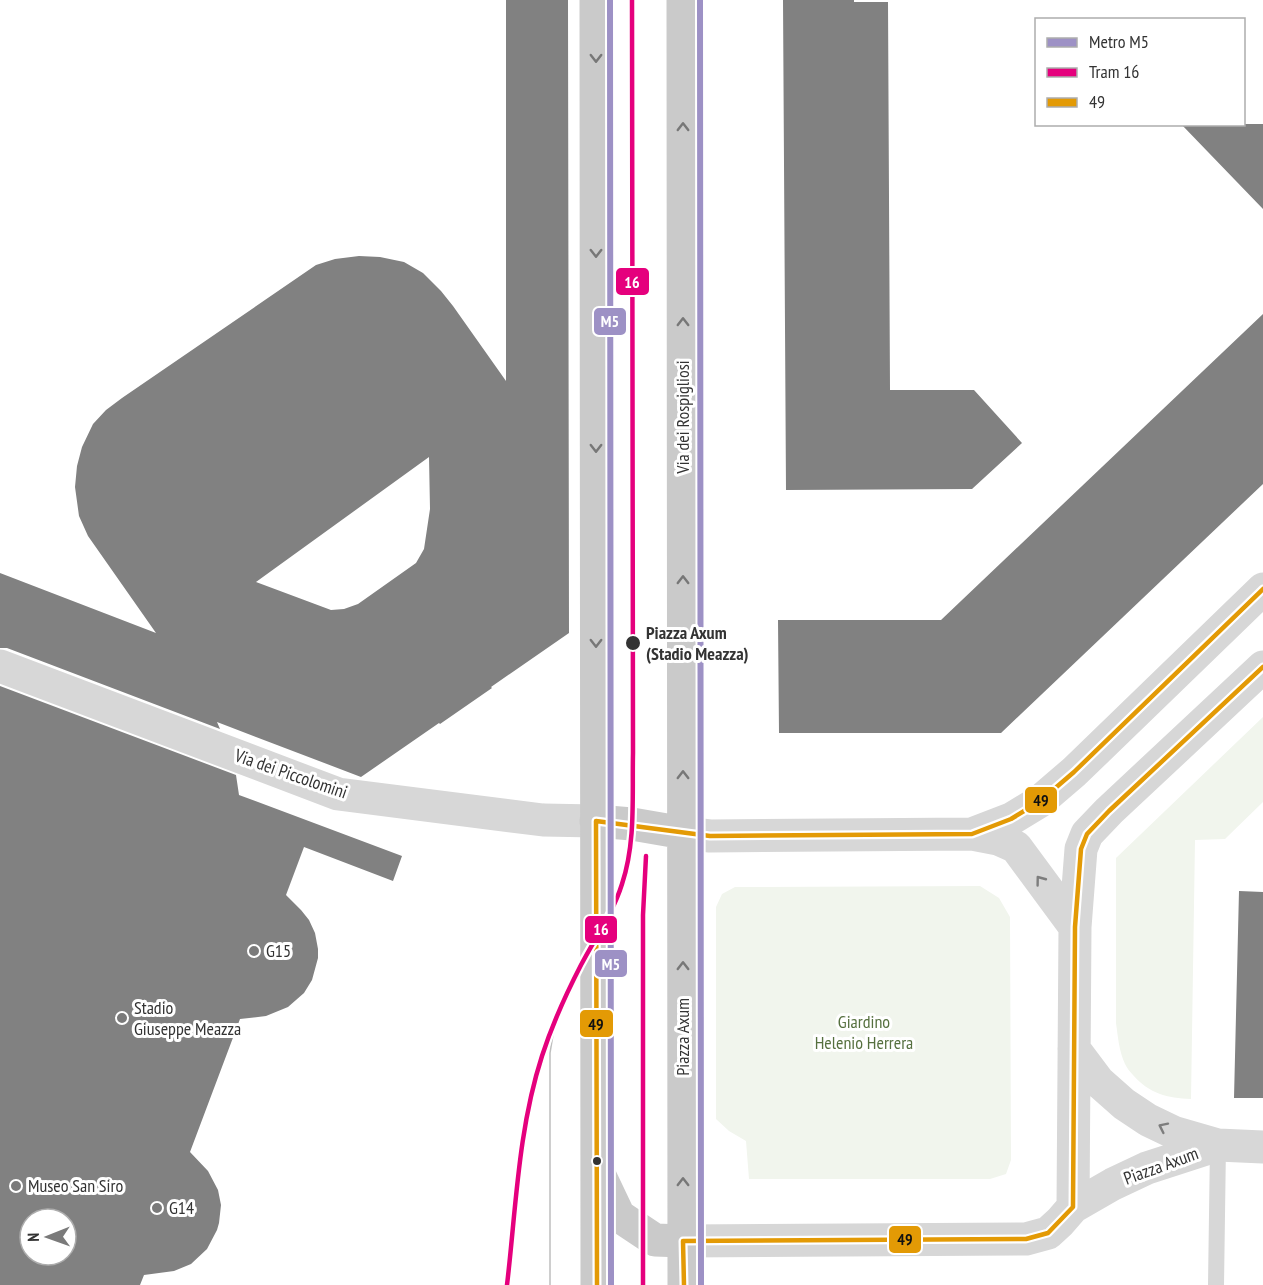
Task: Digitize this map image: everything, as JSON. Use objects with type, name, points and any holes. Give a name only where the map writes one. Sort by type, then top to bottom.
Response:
[{"type":"main road","points":[[596,0],[597,821],[632,824],[684,833]]},
{"type":"main road","name":"Via dei Rospigliosi","points":[[683,0],[684,833]]},
{"type":"main road","name":"Piazza Axum","points":[[597,821],[596,1169],[619,1216],[655,1240],[683,1241],[684,833]]},
{"type":"main road","points":[[596,1169],[597,1285]]},
{"type":"main road","points":[[683,1241],[684,1285]]},
{"type":"street","points":[[972,834],[1011,819],[1039,802],[1074,772],[1263,589]]},
{"type":"street","name":"Via dei Piccolomini","points":[[0,666],[338,794],[543,820],[597,821]]},
{"type":"street","points":[[1073,1207],[1075,927],[1081,849],[1087,834],[1263,667]]},
{"type":"street","points":[[684,833],[710,836],[972,834],[998,839],[1016,848],[1075,927]]},
{"type":"street","name":"Piazza Axum","points":[[1074,1049],[1098,1080],[1124,1104],[1148,1120],[1173,1132],[1218,1145]]},
{"type":"street","points":[[1218,1145],[1263,1147]]},
{"type":"street","name":"Piazza Axum","points":[[683,1241],[1026,1239],[1048,1233],[1073,1207],[1113,1184],[1147,1168],[1218,1145]]},
{"type":"lane","name":"Piazza Axum","points":[[1216,1285],[1218,1145]]},
{"type":"green space","points":[[1263,717],[1263,802],[1225,839],[1195,840],[1191,1099],[1174,1098],[1152,1091],[1139,1081],[1125,1064],[1120,1049],[1116,1023],[1116,858]]},
{"type":"green space","name":"Giardino Helenio Herrera","points":[[980,886],[999,898],[1010,917],[1011,1160],[1006,1174],[990,1179],[749,1179],[746,1141],[729,1131],[716,1119],[716,907],[722,894],[735,887]]},
{"type":"building","points":[[506,0],[568,0],[569,633],[361,777],[217,722],[220,729],[7,648],[0,648],[0,573],[156,633],[88,536],[79,516],[75,487],[82,447],[93,424],[106,410],[316,265],[335,259],[359,256],[380,257],[404,262],[423,273],[453,306],[506,381]],"holes":[[[429,457],[430,509],[424,549],[416,563],[358,604],[344,609],[331,610],[256,582]]]},
{"type":"building","points":[[783,0],[888,2],[890,390],[974,390],[1022,443],[972,489],[786,490]]},
{"type":"building","points":[[1263,124],[1263,209],[1183,126]]},
{"type":"building","points":[[1263,314],[1263,484],[1001,733],[779,733],[778,620],[941,620]]},
{"type":"building","name":"Stadio Giuseppe Meazza","points":[[0,686],[236,775],[239,795],[402,856],[393,881],[304,847],[286,895],[309,920],[315,933],[318,958],[312,980],[304,993],[288,1007],[266,1016],[240,1019],[190,1152],[208,1171],[218,1190],[221,1205],[217,1230],[207,1249],[191,1264],[174,1271],[144,1275],[140,1285],[0,1285]]},
{"type":"building","points":[[1239,891],[1263,892],[1263,1098],[1234,1098]]},
{"type":"tram line","name":"16","points":[[507,1285],[519,1170],[534,1084],[546,1044],[560,1010],[618,895],[626,868],[631,835],[633,802],[632,0]]},
{"type":"tram line","name":"16","points":[[643,1285],[643,915],[646,856]]},
{"type":"tram line","points":[[550,1285],[550,1053],[560,1009]]},
{"type":"metro line","name":"M5","points":[[610,0],[611,1285]]},
{"type":"metro line","name":"M5","points":[[700,0],[701,1285]]},
{"type":"transit line","name":"49","points":[[597,1285],[596,821],[710,836],[972,834],[1011,819],[1039,802],[1074,772],[1263,589]]},
{"type":"transit line","name":"49","points":[[684,1285],[683,1241],[1026,1239],[1048,1233],[1073,1207],[1075,927],[1081,849],[1087,834],[1109,811],[1263,667]]},
{"type":"place","name":"Piazza Axum (Stadio Meazza)","points":[[633,643]]},
{"type":"place","name":"G15","points":[[254,951]]},
{"type":"place","name":"Stadio Giuseppe Meazza","points":[[122,1018]]},
{"type":"place","name":"Museo San Siro","points":[[16,1186]]},
{"type":"place","name":"G14","points":[[157,1208]]}]
